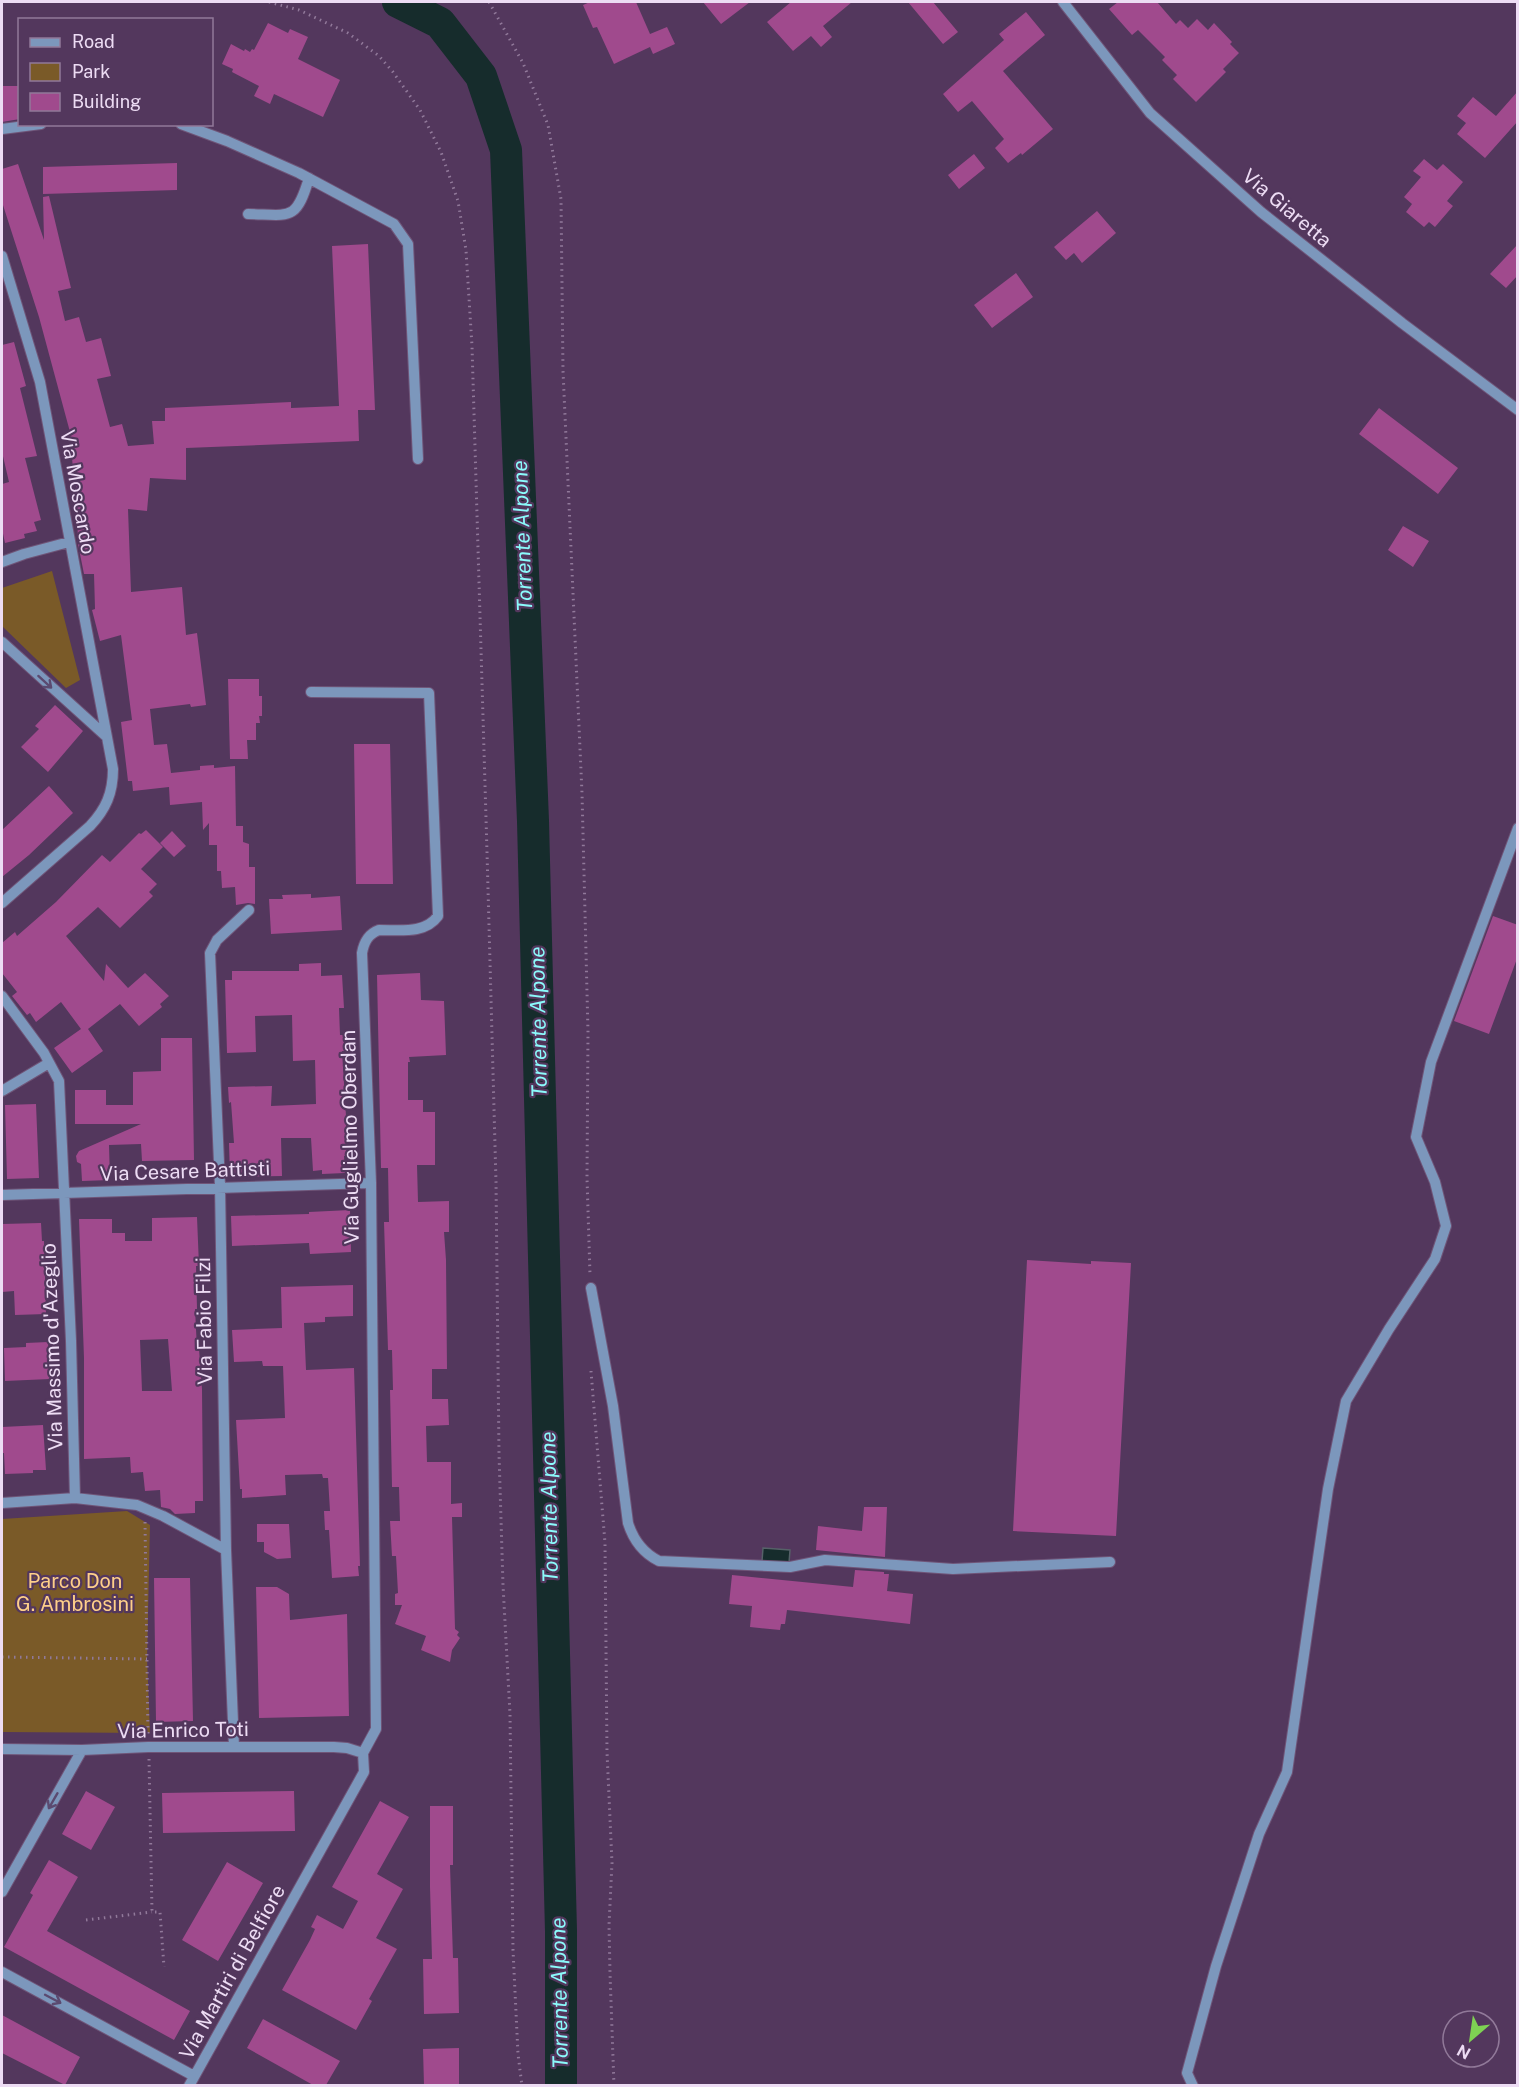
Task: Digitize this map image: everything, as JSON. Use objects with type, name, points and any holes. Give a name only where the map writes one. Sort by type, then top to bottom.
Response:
[{"type":"street","name":"Via Giaretta","points":[[1063,2],[1150,112],[1261,212],[1402,323],[1518,410]]},
{"type":"street","points":[[2,129],[25,126]]},
{"type":"street","points":[[186,126],[227,141],[309,178],[393,224],[408,244],[418,459]]},
{"type":"street","points":[[248,214],[285,215],[296,210],[302,201],[309,178]]},
{"type":"street","name":"Via Moscardo","points":[[2,256],[40,382],[113,769],[113,786],[102,813],[2,903]]},
{"type":"street","points":[[2,562],[69,542]]},
{"type":"street","points":[[2,642],[107,738]]},
{"type":"street","name":"Via Guglielmo Oberdan","points":[[311,692],[429,693],[438,916],[432,925],[423,928],[380,930],[367,938],[362,953],[370,1183],[376,1729],[363,1754]]},
{"type":"street","points":[[1193,2085],[1187,2073],[1216,1966],[1259,1834],[1287,1772],[1328,1489],[1346,1401],[1389,1329],[1435,1259],[1446,1226],[1435,1182],[1416,1137],[1431,1062],[1518,828]]},
{"type":"street","name":"Via Fabio Filzi","points":[[234,1747],[226,1550],[220,1186],[210,953],[217,940],[249,910]]},
{"type":"street","name":"Via Massimo d'Azeglio","points":[[2,996],[44,1053],[59,1081],[75,1498]]},
{"type":"street","points":[[2,1091],[49,1063]]},
{"type":"street","name":"Via Cesare Battisti","points":[[2,1196],[220,1186],[370,1183]]},
{"type":"street","points":[[591,1288],[613,1406],[628,1523],[632,1535],[648,1555],[659,1561],[790,1567],[825,1560],[953,1569],[1110,1562]]},
{"type":"street","points":[[2,1503],[75,1498],[138,1505],[226,1550]]},
{"type":"street","name":"Via Enrico Toti","points":[[2,1749],[347,1748],[363,1754]]},
{"type":"street","points":[[2,1892],[82,1750]]},
{"type":"street","name":"Via Martiri di Belfiore","points":[[2,1972],[191,2081],[364,1772],[363,1754]]},
{"type":"path","points":[[269,2],[299,9],[348,33],[363,42],[393,72],[420,110],[441,152],[458,201],[465,250],[473,357],[488,852],[496,1182],[499,1454],[510,1714],[513,1950],[518,2054],[522,2085]]},
{"type":"path","points":[[489,2],[523,63],[548,125],[561,199],[563,371],[568,514],[582,793],[588,1032],[587,1178],[591,1288]]},
{"type":"path","points":[[591,1368],[605,1543],[607,1752],[612,1863],[609,1925],[614,2085]]},
{"type":"path","points":[[2,1657],[147,1659]]},
{"type":"path","points":[[86,1920],[152,1912]]},
{"type":"green space","points":[[52,571],[80,680],[66,688],[2,626],[2,588]]},
{"type":"green space","name":"Parco Don G. Ambrosini","points":[[127,1511],[150,1525],[147,1659],[150,1733],[2,1732],[2,1519]]},
{"type":"shaded area","points":[[763,1548],[790,1550],[789,1563],[762,1561]]},
{"type":"building","points":[[590,2],[636,2],[650,34],[667,27],[675,44],[653,54],[650,47],[614,64],[597,27],[593,28],[583,5]]},
{"type":"building","points":[[703,2],[750,2],[721,24]]},
{"type":"building","points":[[791,2],[852,2],[823,26],[832,37],[821,47],[811,36],[793,51],[767,22]]},
{"type":"building","points":[[908,2],[933,2],[958,32],[943,44]]},
{"type":"building","points":[[1118,2],[1157,2],[1176,24],[1180,20],[1188,28],[1197,19],[1208,30],[1214,23],[1239,53],[1223,69],[1226,72],[1196,102],[1173,79],[1177,75],[1162,60],[1165,57],[1138,30],[1132,35],[1109,9]]},
{"type":"building","points":[[1026,12],[1045,35],[1003,71],[1053,129],[1022,155],[1021,153],[1008,163],[995,148],[1004,139],[972,101],[958,112],[943,94],[1004,40],[999,34]]},
{"type":"building","points":[[268,23],[288,33],[290,29],[308,37],[298,59],[340,80],[323,117],[274,94],[270,104],[254,96],[259,86],[222,64],[231,44],[244,51],[245,49],[250,52],[254,50]]},
{"type":"building","points":[[2,86],[18,86],[18,119],[2,122]]},
{"type":"building","points":[[1518,91],[1518,121],[1485,158],[1457,134],[1466,123],[1457,116],[1473,97],[1496,116]]},
{"type":"building","points":[[974,154],[985,168],[959,189],[948,175]]},
{"type":"building","points":[[1424,159],[1437,170],[1443,164],[1463,182],[1447,201],[1453,206],[1435,227],[1429,222],[1424,227],[1406,212],[1412,204],[1404,197],[1421,177],[1413,171]]},
{"type":"building","points":[[177,163],[177,190],[43,194],[43,167]]},
{"type":"building","points":[[18,164],[44,240],[43,197],[49,196],[71,288],[58,291],[65,321],[79,317],[86,342],[101,338],[111,376],[97,379],[110,427],[122,424],[128,446],[154,444],[152,421],[165,421],[165,408],[291,402],[291,408],[339,406],[332,246],[368,244],[375,410],[358,410],[359,441],[186,448],[186,480],[150,478],[147,511],[128,509],[131,592],[182,587],[186,635],[197,633],[206,705],[191,707],[190,704],[150,709],[154,745],[167,744],[171,773],[200,770],[200,766],[214,765],[214,768],[235,766],[236,826],[243,826],[243,842],[249,844],[249,867],[255,867],[255,904],[236,905],[235,887],[222,888],[221,871],[217,871],[217,845],[209,845],[209,823],[203,830],[202,802],[170,805],[169,787],[133,791],[132,781],[128,781],[121,722],[132,720],[121,635],[100,641],[92,610],[95,609],[94,574],[84,574],[78,544],[76,470],[73,470],[70,432],[39,317],[2,202],[2,169]]},
{"type":"building","points":[[1097,211],[1116,233],[1082,263],[1074,253],[1066,260],[1054,247]]},
{"type":"building","points":[[1518,244],[1518,275],[1506,288],[1490,274]]},
{"type":"building","points":[[1016,273],[1033,297],[992,328],[974,305]]},
{"type":"building","points":[[14,342],[26,386],[20,388],[37,456],[25,458],[41,520],[34,522],[37,531],[24,534],[25,538],[5,543],[2,529],[2,484],[9,482],[2,452],[2,345]]},
{"type":"building","points":[[1379,408],[1458,468],[1438,494],[1359,434]]},
{"type":"building","points":[[1403,526],[1429,541],[1413,567],[1388,550]]},
{"type":"building","points":[[228,679],[259,679],[262,716],[259,716],[260,723],[256,723],[256,740],[247,740],[248,759],[230,759]]},
{"type":"building","points":[[55,705],[83,731],[48,772],[21,747],[39,729],[35,726]]},
{"type":"building","points":[[354,744],[390,744],[393,884],[356,884]]},
{"type":"building","points":[[49,786],[73,813],[2,877],[2,830]]},
{"type":"building","points":[[146,830],[163,847],[141,869],[157,884],[149,892],[153,896],[120,928],[98,907],[66,936],[104,981],[106,964],[128,988],[145,973],[169,996],[160,1004],[162,1007],[139,1026],[120,1004],[88,1029],[103,1051],[72,1073],[54,1048],[81,1029],[61,1002],[36,1022],[30,1013],[27,1015],[12,996],[17,992],[2,973],[2,943],[15,932],[17,936],[56,902],[102,855],[110,862],[139,833]]},
{"type":"building","points":[[172,831],[186,846],[174,857],[160,843]]},
{"type":"building","points":[[311,894],[311,898],[340,896],[342,930],[271,934],[269,899],[283,899],[282,895]]},
{"type":"building","points":[[1493,916],[1518,925],[1518,956],[1489,1034],[1454,1021]]},
{"type":"building","points":[[321,963],[321,976],[342,975],[344,1008],[339,1008],[340,1035],[344,1035],[345,1051],[342,1051],[347,1156],[344,1156],[345,1173],[322,1174],[322,1170],[313,1171],[311,1138],[281,1138],[282,1176],[230,1177],[229,1143],[234,1143],[228,1087],[272,1086],[271,1106],[316,1104],[315,1060],[293,1061],[292,1015],[255,1016],[256,1052],[227,1053],[225,980],[232,980],[232,971],[299,971],[299,964]]},
{"type":"building","points":[[420,973],[421,1000],[444,1001],[446,1055],[409,1057],[408,1100],[423,1100],[423,1112],[435,1112],[435,1165],[417,1165],[418,1202],[449,1201],[449,1232],[444,1232],[447,1369],[432,1369],[432,1399],[448,1399],[449,1425],[426,1426],[427,1462],[451,1462],[451,1504],[462,1503],[462,1517],[452,1517],[455,1629],[459,1632],[457,1635],[460,1638],[452,1650],[450,1662],[421,1650],[426,1636],[395,1624],[402,1605],[395,1605],[395,1594],[398,1593],[396,1556],[392,1556],[390,1521],[400,1521],[399,1487],[392,1487],[390,1390],[393,1390],[392,1350],[388,1350],[384,1222],[389,1222],[388,1168],[381,1168],[377,975]]},
{"type":"building","points":[[161,1038],[192,1038],[194,1160],[142,1161],[141,1144],[109,1145],[110,1180],[82,1181],[81,1164],[77,1162],[76,1156],[79,1151],[141,1124],[75,1124],[75,1090],[106,1090],[106,1105],[133,1105],[133,1072],[161,1071]]},
{"type":"building","points":[[36,1104],[39,1178],[7,1179],[5,1105]]},
{"type":"building","points":[[350,1210],[351,1252],[310,1254],[309,1243],[232,1246],[231,1216],[309,1214],[309,1212]]},
{"type":"building","points":[[197,1217],[199,1266],[196,1266],[197,1309],[195,1309],[202,1389],[203,1501],[195,1501],[195,1513],[175,1514],[170,1509],[161,1507],[160,1490],[145,1491],[143,1472],[131,1473],[130,1457],[84,1459],[84,1358],[79,1219],[112,1219],[112,1233],[125,1233],[125,1241],[152,1241],[152,1218]],"holes":[[[168,1339],[172,1391],[142,1391],[140,1340]]]},
{"type":"building","points":[[41,1223],[42,1241],[44,1241],[46,1314],[15,1315],[14,1291],[2,1292],[2,1224]]},
{"type":"building","points":[[1027,1260],[1091,1264],[1091,1261],[1131,1263],[1116,1536],[1013,1531]]},
{"type":"building","points":[[353,1285],[353,1316],[325,1317],[325,1322],[304,1323],[306,1370],[354,1368],[359,1576],[332,1578],[329,1530],[325,1530],[324,1511],[330,1511],[328,1478],[323,1478],[322,1474],[285,1475],[286,1495],[242,1498],[236,1420],[285,1418],[283,1366],[263,1366],[262,1361],[234,1362],[232,1330],[282,1328],[281,1287]]},
{"type":"building","points":[[48,1342],[50,1379],[5,1381],[4,1348],[26,1347],[26,1343]]},
{"type":"building","points":[[43,1425],[46,1470],[5,1474],[2,1427]]},
{"type":"building","points":[[864,1507],[887,1507],[885,1557],[816,1550],[818,1526],[862,1531]]},
{"type":"building","points":[[257,1524],[289,1524],[291,1558],[277,1559],[264,1552],[264,1542],[257,1542]]},
{"type":"building","points":[[855,1570],[889,1574],[887,1591],[913,1594],[910,1624],[787,1610],[785,1624],[781,1624],[780,1630],[750,1627],[752,1606],[729,1604],[732,1575],[853,1587]]},
{"type":"building","points":[[154,1578],[190,1578],[193,1721],[156,1722]]},
{"type":"building","points":[[256,1587],[277,1587],[289,1594],[290,1620],[347,1614],[349,1716],[259,1718]]},
{"type":"building","points":[[86,1791],[115,1807],[91,1850],[62,1834]]},
{"type":"building","points":[[294,1791],[295,1831],[163,1833],[162,1793]]},
{"type":"building","points":[[380,1801],[409,1817],[377,1874],[403,1889],[376,1938],[397,1949],[369,1999],[372,2001],[356,2030],[282,1990],[310,1940],[315,1929],[311,1927],[317,1915],[343,1929],[358,1901],[332,1887]]},
{"type":"building","points":[[430,1806],[453,1806],[453,1865],[450,1865],[453,1958],[458,1958],[459,2013],[424,2014],[423,1959],[432,1959]]},
{"type":"building","points":[[49,1860],[78,1877],[47,1931],[190,2011],[174,2040],[4,1947],[33,1895],[30,1893]]},
{"type":"building","points":[[227,1862],[263,1883],[218,1961],[182,1940]]},
{"type":"building","points":[[2,2015],[80,2057],[65,2085],[2,2053]]},
{"type":"building","points":[[263,2019],[340,2061],[326,2085],[313,2085],[247,2048]]},
{"type":"building","points":[[459,2048],[459,2085],[424,2085],[423,2049]]},
{"type":"waterway","name":"Torrente Alpone","points":[[398,2],[440,23],[481,76],[506,150],[533,821],[561,1931],[561,2086]]}]
